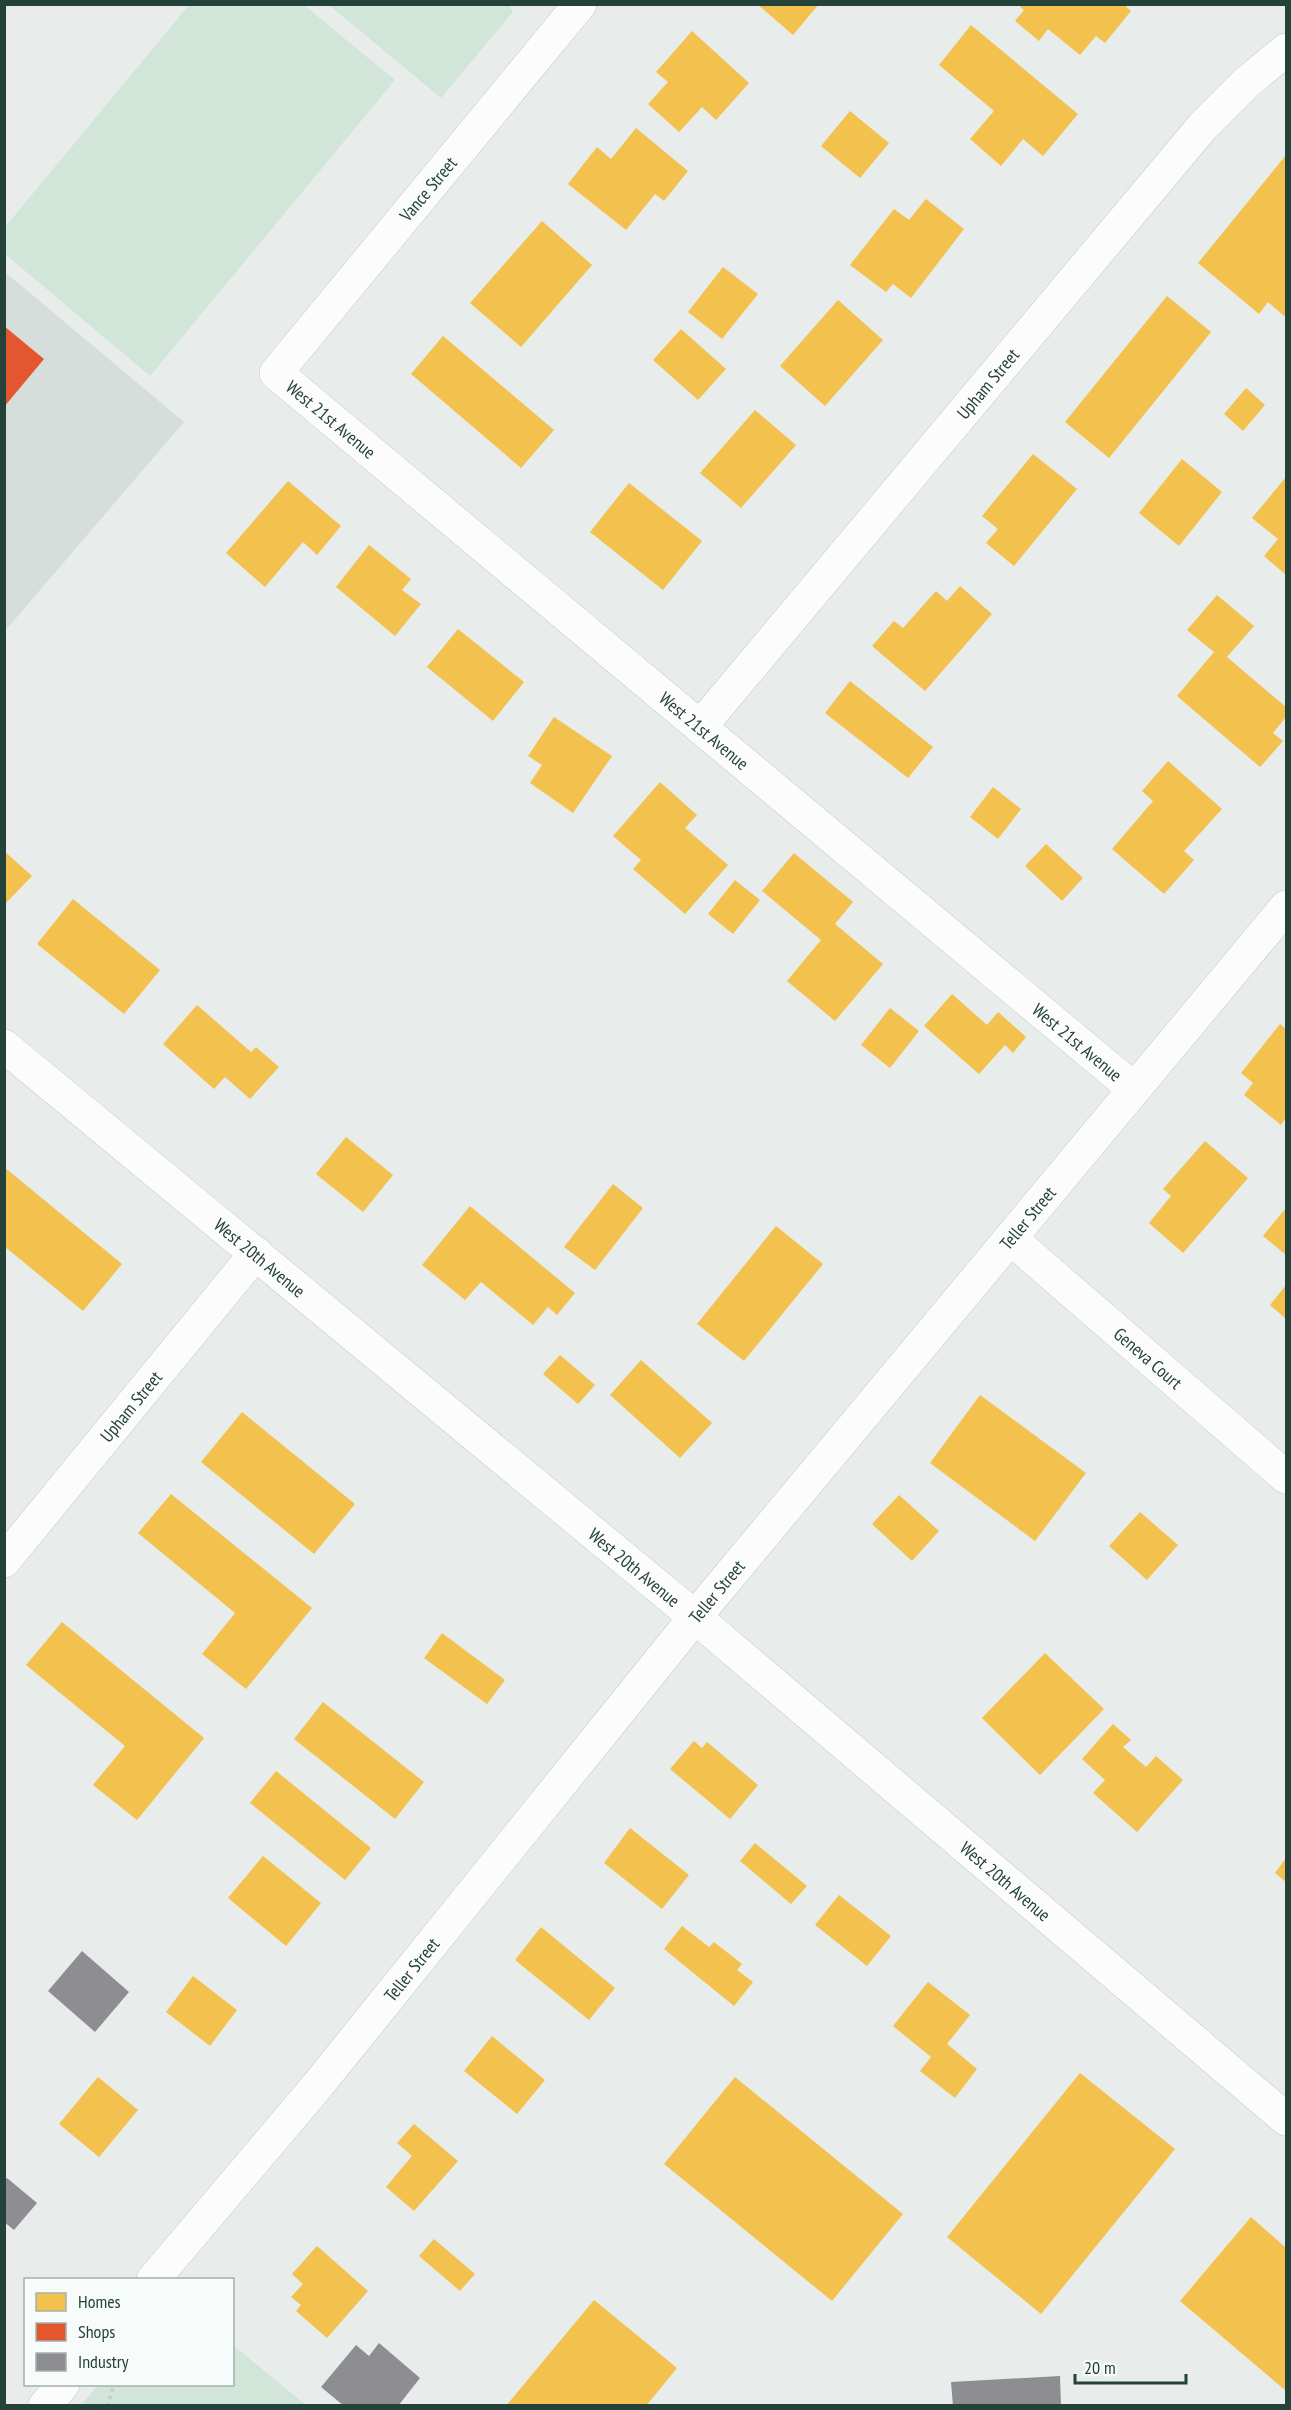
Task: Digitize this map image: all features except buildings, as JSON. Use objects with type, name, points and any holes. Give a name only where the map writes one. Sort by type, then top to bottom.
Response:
[{"type":"street","name":"Vance Street","points":[[276,373],[580,4]]},
{"type":"street","name":"Upham Street","points":[[700,727],[1203,126],[1246,83],[1287,50]]},
{"type":"street","name":"West 21st Avenue","points":[[276,373],[1134,1089]]},
{"type":"street","name":"Teller Street","points":[[155,2278],[318,2085],[695,1617],[1287,907]]},
{"type":"street","name":"West 20th Avenue","points":[[4,1046],[695,1617],[1287,2119]]},
{"type":"street","name":"Geneva Court","points":[[1010,1238],[1287,1477]]},
{"type":"street","name":"Upham Street","points":[[4,1562],[256,1253]]},
{"type":"street","points":[[45,2406],[62,2386]]},
{"type":"path","points":[[108,2406],[114,2386]]},
{"type":"shaded area","points":[[5,272],[184,422],[5,631]]},
{"type":"green space","points":[[509,4],[513,12],[441,98],[329,5]]},
{"type":"green space","points":[[189,5],[304,5],[395,80],[150,376],[5,254],[5,227]]},
{"type":"green space","points":[[234,2346],[306,2405],[81,2405],[97,2386],[234,2386]]}]
